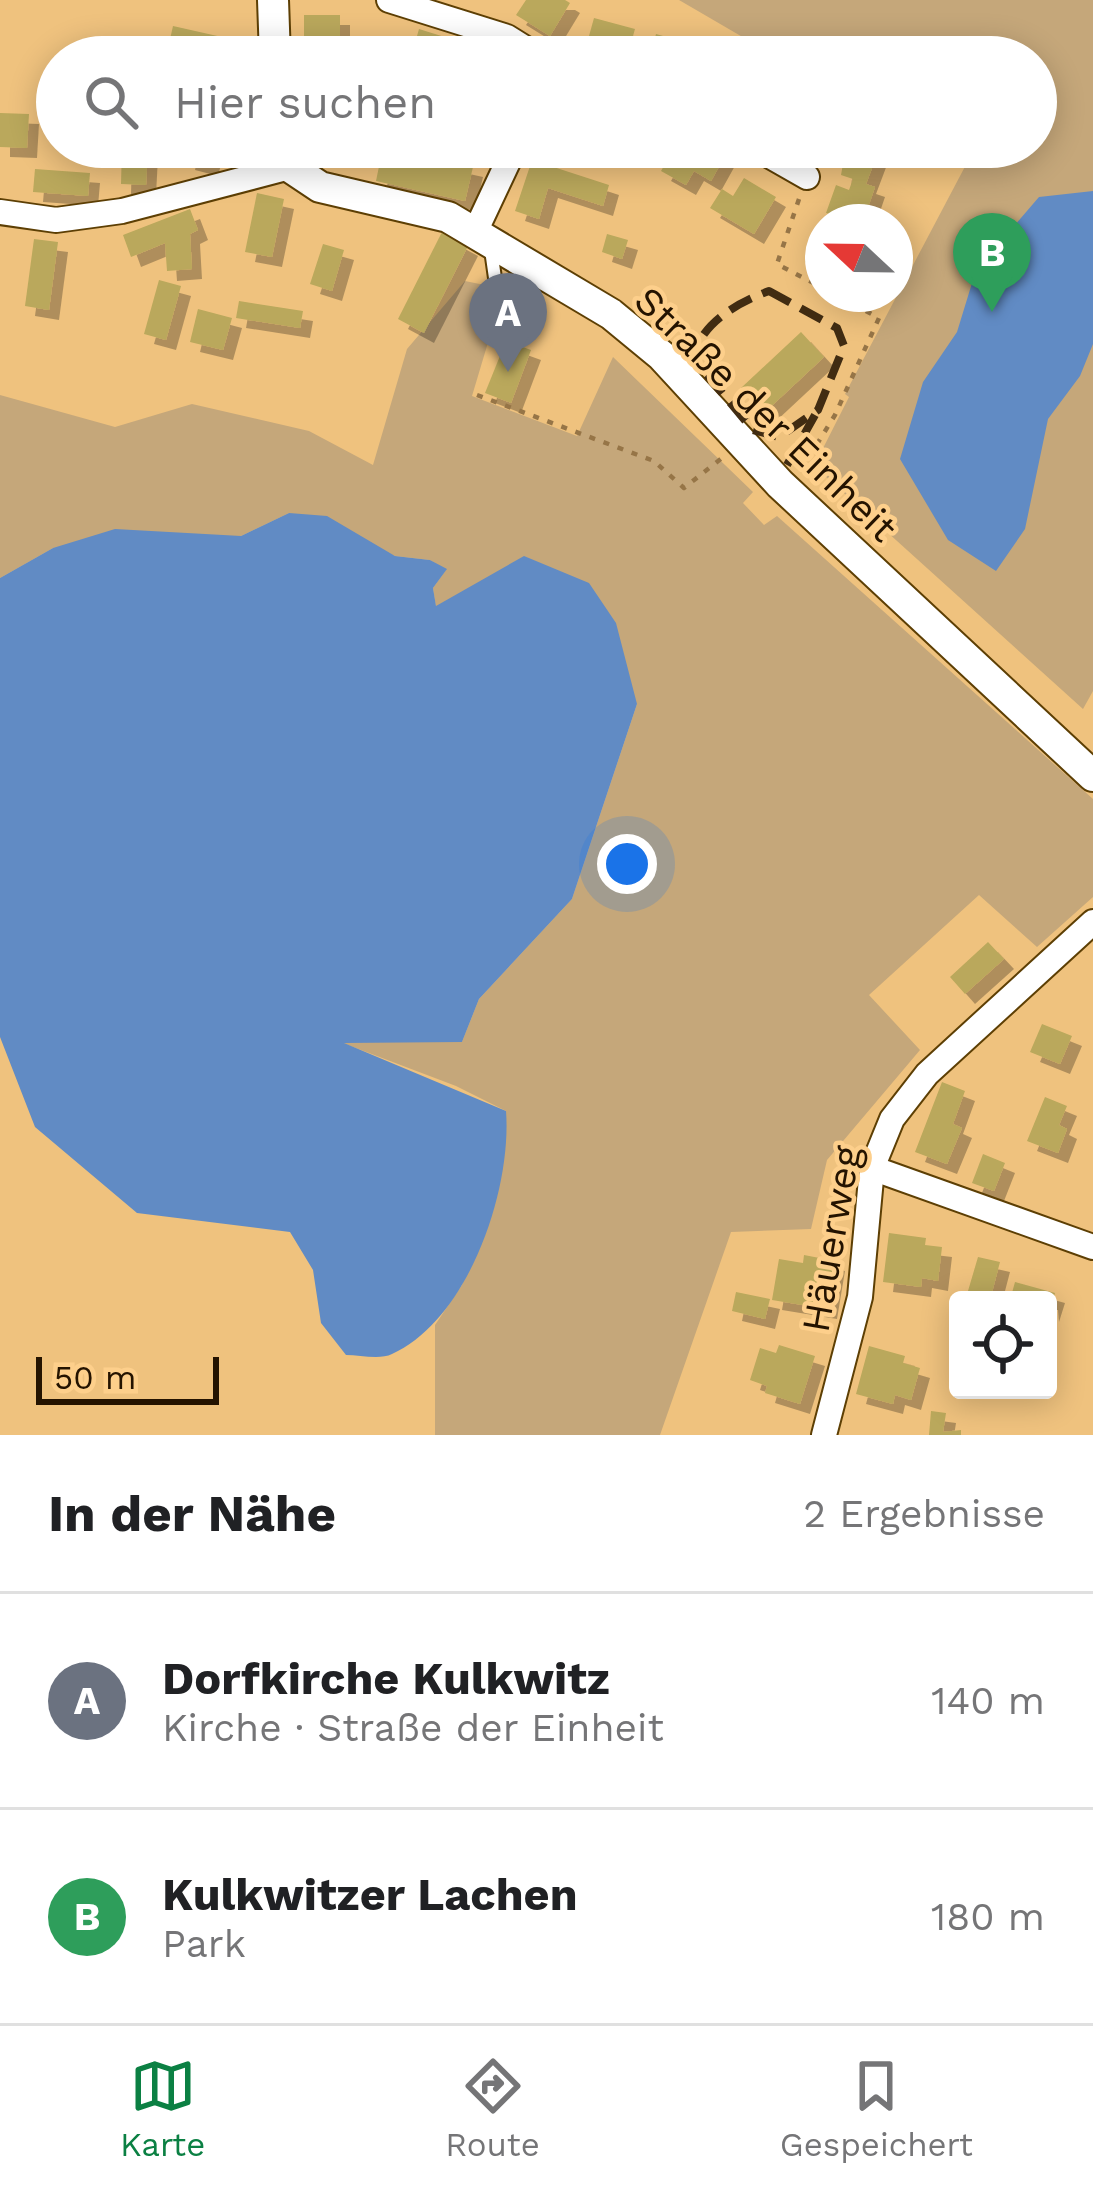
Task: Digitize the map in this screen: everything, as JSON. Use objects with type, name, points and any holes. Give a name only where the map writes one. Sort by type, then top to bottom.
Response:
[{"type":"street","points":[[273,0],[274,36]]},
{"type":"street","points":[[389,0],[504,36]]},
{"type":"street","points":[[0,212],[56,220],[122,212],[254,168]]},
{"type":"street","name":"Straße der Einheit","points":[[299,168],[320,187],[448,217],[483,233],[645,342],[788,492],[1093,776]]},
{"type":"street","points":[[483,233],[507,168]]},
{"type":"street","points":[[791,168],[807,177]]},
{"type":"street","name":"Häuerweg","points":[[824,1435],[860,1297],[872,1168],[892,1119],[927,1074],[1093,922]]},
{"type":"street","points":[[872,1168],[1093,1247]]},
{"type":"lane","points":[[483,233],[496,285],[491,304]]},
{"type":"path","points":[[805,278],[777,263],[807,177]]},
{"type":"path","points":[[788,492],[835,415],[879,318],[868,312]]},
{"type":"path","points":[[477,395],[654,460],[684,488],[740,443]]},
{"type":"shaded area","points":[[679,0],[1093,0],[1093,691],[1083,709],[814,466],[888,312],[913,312],[913,265],[964,168],[1057,168],[1057,36],[741,36]]},
{"type":"shaded area","points":[[465,281],[504,289],[472,396],[577,436],[613,357],[753,492],[743,503],[764,525],[777,516],[1093,799],[1093,897],[1037,947],[979,895],[869,995],[920,1050],[827,1160],[811,1229],[731,1232],[660,1435],[435,1435],[435,1325],[462,1285],[506,1111],[456,1086],[340,1042],[462,1042],[479,999],[572,899],[637,704],[436,607],[433,588],[446,570],[430,560],[395,556],[289,513],[241,536],[53,548],[0,578],[0,395],[115,427],[192,404],[309,431],[373,465],[407,349]]},
{"type":"water","points":[[1093,191],[1093,344],[1080,376],[1048,419],[1025,529],[996,571],[948,540],[900,459],[923,382],[957,332],[976,270],[1039,197]]},
{"type":"water","points":[[289,513],[327,516],[395,556],[430,560],[447,569],[433,588],[436,606],[524,556],[589,583],[616,623],[637,704],[572,899],[479,999],[462,1042],[344,1043],[506,1111],[502,1177],[480,1249],[443,1312],[419,1337],[382,1357],[346,1355],[321,1323],[313,1270],[290,1232],[137,1213],[35,1127],[0,1037],[0,578],[53,548],[115,529],[241,536]]},
{"type":"building","points":[[526,0],[570,3],[550,36],[516,15]]},
{"type":"building","points":[[304,15],[340,15],[340,36],[304,36]]},
{"type":"building","points":[[594,18],[635,29],[633,36],[589,36]]},
{"type":"building","points":[[173,26],[217,36],[171,36]]},
{"type":"building","points":[[0,113],[29,114],[27,148],[0,147]]},
{"type":"building","points":[[121,168],[147,168],[146,185],[121,184]]},
{"type":"building","points":[[379,168],[473,168],[465,201],[376,181]]},
{"type":"building","points":[[529,168],[557,168],[609,185],[603,206],[548,188],[539,219],[515,211]]},
{"type":"building","points":[[718,168],[711,181],[694,171],[686,185],[661,171]]},
{"type":"building","points":[[842,168],[872,168],[866,184],[875,187],[869,204],[829,204],[836,185],[849,190],[853,179],[841,175]]},
{"type":"building","points":[[35,169],[90,173],[88,196],[33,192]]},
{"type":"building","points":[[744,178],[776,197],[754,234],[710,208],[722,189],[733,196]]},
{"type":"building","points":[[257,193],[284,199],[272,257],[245,252]]},
{"type":"building","points":[[190,209],[198,230],[190,234],[192,269],[167,271],[165,243],[131,257],[123,235]]},
{"type":"building","points":[[442,232],[468,246],[424,333],[398,319]]},
{"type":"building","points":[[607,234],[628,240],[622,259],[602,252]]},
{"type":"building","points":[[34,239],[58,242],[49,310],[25,306]]},
{"type":"building","points":[[323,244],[344,250],[332,291],[310,284]]},
{"type":"building","points":[[159,280],[181,286],[166,340],[144,334]]},
{"type":"building","points":[[239,301],[303,311],[300,328],[236,318]]},
{"type":"building","points":[[198,309],[232,318],[223,350],[190,342]]},
{"type":"building","points":[[801,332],[824,357],[764,413],[741,388]]},
{"type":"building","points":[[506,341],[531,350],[511,403],[485,393]]},
{"type":"building","points":[[988,942],[1004,959],[965,994],[950,977]]},
{"type":"building","points":[[1042,1024],[1072,1036],[1060,1064],[1030,1052]]},
{"type":"building","points":[[942,1082],[965,1091],[953,1124],[962,1128],[947,1164],[915,1152]]},
{"type":"building","points":[[1045,1097],[1067,1106],[1059,1125],[1067,1129],[1058,1153],[1027,1141]]},
{"type":"building","points":[[983,1154],[1005,1163],[994,1191],[972,1183]]},
{"type":"building","points":[[889,1233],[926,1238],[925,1245],[942,1247],[938,1281],[922,1278],[921,1287],[883,1282]]},
{"type":"building","points":[[804,1255],[835,1261],[827,1309],[772,1300],[779,1259],[803,1263]]},
{"type":"building","points":[[978,1257],[1000,1262],[992,1291],[968,1291]]},
{"type":"building","points":[[1015,1282],[1048,1291],[1012,1291]]},
{"type":"building","points":[[736,1292],[770,1299],[765,1319],[732,1311]]},
{"type":"building","points":[[779,1345],[815,1356],[800,1404],[765,1393],[767,1386],[750,1380],[760,1348],[776,1353]]},
{"type":"building","points":[[869,1346],[905,1356],[903,1363],[920,1368],[911,1400],[895,1395],[893,1404],[856,1394]]},
{"type":"building","points":[[931,1411],[946,1413],[943,1432],[961,1430],[961,1435],[929,1435]]},
{"type":"railway","points":[[769,291],[837,328],[844,346],[818,410],[779,437],[753,430],[693,358],[704,334],[722,316],[769,291]]},
{"type":"railway","points":[[787,465],[815,415]]},
{"type":"place","name":"Kulkwitzer Lachen","points":[[992,312]]},
{"type":"place","name":"Dorfkirche Kulkwitz","points":[[508,372]]}]
